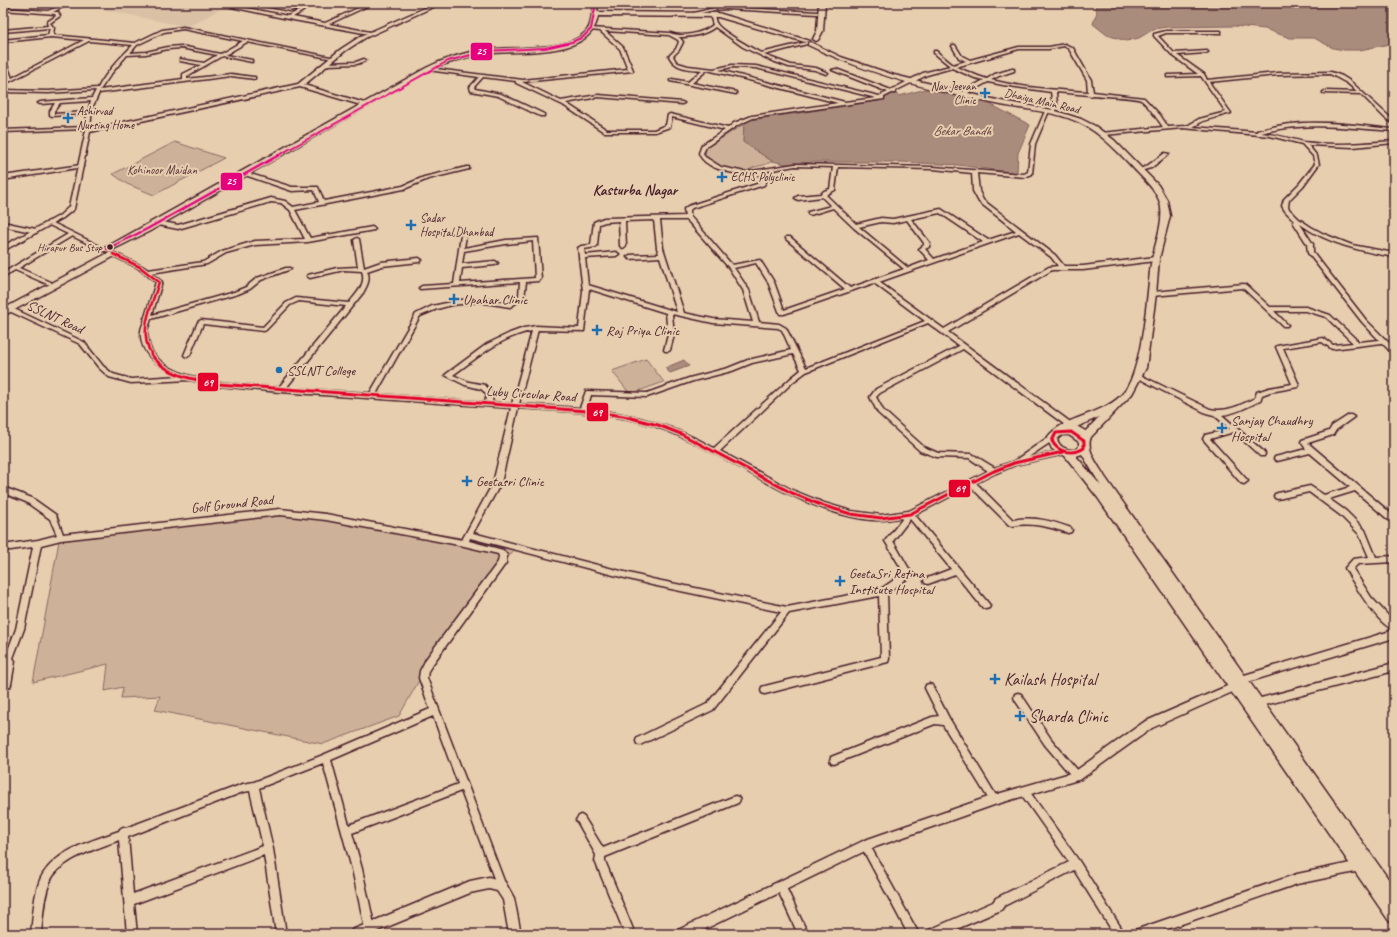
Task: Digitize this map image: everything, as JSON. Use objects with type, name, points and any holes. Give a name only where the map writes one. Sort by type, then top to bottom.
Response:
[{"type":"highway","points":[[811,42],[814,34],[817,3]]},
{"type":"highway","points":[[811,42],[820,31],[822,3]]},
{"type":"highway","name":"Dhaiya Main Road","points":[[595,15],[692,14],[713,16],[790,40],[811,42]]},
{"type":"highway","name":"Dhaiya Main Road","points":[[595,15],[713,16]]},
{"type":"highway","points":[[5,310],[428,69],[450,59],[483,52],[545,48],[566,44],[579,39],[592,29],[595,15]]},
{"type":"highway","points":[[5,310],[49,283],[109,252]]},
{"type":"main road","name":"Dhaiya Main Road","points":[[811,42],[859,65],[892,76],[962,94],[1050,112],[1079,120],[1103,134],[1140,170],[1160,193],[1165,208],[1162,235],[1155,259],[1145,354],[1138,376],[1128,392],[1085,441]]},
{"type":"main road","points":[[1054,435],[1114,407]]},
{"type":"main road","points":[[1054,435],[1071,432],[1085,441],[1101,480],[1394,916]]},
{"type":"main road","points":[[1054,435],[1055,447],[1066,452],[1078,452],[1085,441]]},
{"type":"main road","points":[[1066,452],[1098,489],[1237,683],[1257,702],[1394,899]]},
{"type":"street","points":[[49,12],[69,3]]},
{"type":"street","points":[[214,3],[369,33]]},
{"type":"street","points":[[252,3],[290,10],[303,3]]},
{"type":"street","points":[[324,25],[372,3]]},
{"type":"street","points":[[417,3],[431,7]]},
{"type":"street","points":[[3,131],[88,130],[300,85],[333,58],[369,33],[440,3]]},
{"type":"street","points":[[595,15],[596,3]]},
{"type":"street","points":[[288,18],[302,10],[298,6]]},
{"type":"street","points":[[692,14],[714,9],[727,8],[817,13]]},
{"type":"street","points":[[3,9],[58,14],[48,23],[51,27],[50,36]]},
{"type":"street","points":[[713,16],[715,25],[724,33],[762,54],[791,67],[811,67],[826,73]]},
{"type":"street","points":[[592,29],[655,32],[672,35],[698,33],[712,28],[715,25]]},
{"type":"street","points":[[3,31],[51,27]]},
{"type":"street","points":[[3,249],[65,214],[73,206],[88,130],[88,113],[98,90],[125,54],[136,44],[159,32],[183,28],[333,58]]},
{"type":"street","points":[[18,39],[22,29]]},
{"type":"street","points":[[428,69],[528,81],[630,70],[622,48],[600,30]]},
{"type":"street","points":[[1189,127],[1201,120],[1229,114],[1202,76],[1174,54],[1156,36],[1157,34],[1220,32]]},
{"type":"street","points":[[672,35],[680,39],[681,42],[678,49],[671,56],[673,60],[683,66],[715,70],[847,104]]},
{"type":"street","points":[[3,41],[50,36],[136,44]]},
{"type":"street","points":[[3,84],[88,40]]},
{"type":"street","points":[[185,80],[185,75],[246,41]]},
{"type":"street","points":[[762,54],[811,42]]},
{"type":"street","points":[[954,46],[960,57],[968,61]]},
{"type":"street","points":[[1054,90],[1055,105],[1033,144],[1028,175],[1016,176],[933,168],[795,165],[759,172],[745,173],[728,171],[714,166],[703,158],[701,153],[702,148],[728,129],[741,121],[752,117],[882,98],[909,80],[925,74],[1019,48],[1067,46],[1072,48],[1089,80],[1090,95]]},
{"type":"street","points":[[125,54],[146,53],[175,47],[252,61]]},
{"type":"street","points":[[935,52],[942,60],[952,66],[984,81],[1090,95],[1142,99],[1158,116],[1166,128]]},
{"type":"street","points":[[1174,54],[1206,52]]},
{"type":"street","points":[[3,60],[11,80]]},
{"type":"street","points":[[181,60],[205,64]]},
{"type":"street","points":[[327,64],[357,63],[364,60]]},
{"type":"street","points":[[715,70],[732,66],[756,67],[882,98]]},
{"type":"street","points":[[689,83],[706,69]]},
{"type":"street","points":[[834,70],[893,92]]},
{"type":"street","points":[[962,94],[997,74],[1012,70]]},
{"type":"street","points":[[1206,81],[1278,74],[1325,72],[1339,76],[1362,93],[1394,123]]},
{"type":"street","points":[[3,91],[48,92],[98,90],[231,76],[253,78]]},
{"type":"street","points":[[482,76],[472,88],[499,95],[542,115]]},
{"type":"street","points":[[1169,76],[1202,76]]},
{"type":"street","points":[[514,80],[561,102],[609,132],[657,131],[668,126],[670,115],[728,129]]},
{"type":"street","points":[[672,80],[734,93]]},
{"type":"street","points":[[300,85],[366,105]]},
{"type":"street","points":[[1325,92],[1362,93]]},
{"type":"street","points":[[561,102],[598,96],[682,103]]},
{"type":"street","points":[[40,102],[95,99]]},
{"type":"street","points":[[58,102],[52,111],[52,115],[88,113]]},
{"type":"street","points":[[1256,133],[1293,125],[1313,123],[1394,130]]},
{"type":"street","points":[[1103,134],[1189,127],[1256,133],[1287,138],[1304,143],[1353,146],[1394,142]]},
{"type":"street","points":[[1304,143],[1315,156],[1317,164],[1301,185],[1286,200],[1285,206],[1310,244],[1310,252],[1364,321],[1394,352]]},
{"type":"street","points":[[1140,170],[1149,167],[1167,154]]},
{"type":"street","points":[[3,178],[81,166]]},
{"type":"street","points":[[798,198],[823,196],[826,192],[832,190],[836,166]]},
{"type":"street","points":[[292,209],[404,187],[426,178],[467,168]]},
{"type":"street","points":[[757,324],[749,295],[731,268],[687,218],[688,208],[762,184],[764,179],[759,172]]},
{"type":"street","points":[[974,172],[978,198],[1053,256],[1062,267]]},
{"type":"street","points":[[244,173],[292,189],[316,188],[322,203]]},
{"type":"street","points":[[823,196],[854,226],[908,270]]},
{"type":"street","points":[[158,223],[178,227],[272,200],[284,202],[292,209],[308,240]]},
{"type":"street","points":[[810,213],[835,206]]},
{"type":"street","points":[[854,226],[878,221],[891,221],[941,211],[987,242]]},
{"type":"street","points":[[1293,217],[1307,228],[1323,236],[1368,250],[1394,255]]},
{"type":"street","points":[[488,404],[490,394],[484,387],[467,384],[448,375],[507,336],[524,329],[536,328],[582,330],[586,286],[581,248],[594,246],[596,223],[600,221],[687,218]]},
{"type":"street","points":[[908,218],[927,243],[927,246],[922,249],[923,252],[933,261]]},
{"type":"street","points":[[657,219],[662,255],[680,314]]},
{"type":"street","points":[[622,220],[623,246]]},
{"type":"street","name":"Luby Circular Road","points":[[49,223],[140,267],[159,282],[147,318],[144,338],[150,354],[167,368],[193,378],[226,386],[583,410],[627,416],[648,421],[682,434],[804,498],[839,512],[870,517],[899,517],[910,514],[994,471],[1014,463],[1066,452]]},
{"type":"street","points":[[3,224],[36,231]]},
{"type":"street","points":[[147,272],[205,263],[224,252],[255,243],[308,240],[372,229]]},
{"type":"street","points":[[731,268],[758,261],[771,282],[782,313],[1020,231]]},
{"type":"street","points":[[3,275],[72,234]]},
{"type":"street","points":[[457,285],[464,236]]},
{"type":"street","points":[[788,238],[849,290]]},
{"type":"street","points":[[422,288],[538,279],[536,239],[506,242],[462,250]]},
{"type":"street","points":[[280,390],[350,305],[366,282],[366,272],[363,269],[357,240]]},
{"type":"street","points":[[582,257],[616,254]]},
{"type":"street","points":[[630,258],[662,255]]},
{"type":"street","points":[[944,332],[1048,269],[1062,267],[1083,268],[1155,259]]},
{"type":"street","points":[[310,276],[344,269],[363,269],[419,260]]},
{"type":"street","points":[[460,266],[495,263]]},
{"type":"street","points":[[15,268],[49,283]]},
{"type":"street","points":[[147,318],[236,293],[248,288],[260,280],[288,269]]},
{"type":"street","points":[[372,396],[418,315],[425,311],[455,302],[487,301],[506,306],[513,304],[522,297],[523,280]]},
{"type":"street","points":[[874,281],[1071,426],[1085,441]]},
{"type":"street","points":[[586,286],[680,314],[730,324],[782,326],[804,371]]},
{"type":"street","points":[[1152,294],[1244,286],[1285,325]]},
{"type":"street","points":[[187,355],[201,322],[264,329],[288,304],[298,299],[350,305]]},
{"type":"street","points":[[1268,309],[1306,309],[1328,316],[1358,344]]},
{"type":"street","name":"SSLNT Road","points":[[5,310],[82,343],[105,372],[111,376],[131,381],[193,378]]},
{"type":"street","points":[[667,350],[671,335],[669,311]]},
{"type":"street","points":[[715,451],[792,380],[804,371],[929,321]]},
{"type":"street","points":[[464,543],[497,483],[515,406],[536,328]]},
{"type":"street","points":[[1138,376],[1208,411],[1227,412],[1250,404],[1258,398],[1260,394],[1269,390],[1296,385],[1279,348],[1323,340],[1332,347],[1384,341]]},
{"type":"street","points":[[963,346],[878,391],[873,397],[880,411],[922,450],[937,455],[970,456],[994,471]]},
{"type":"street","points":[[583,410],[588,393],[647,395],[691,379],[730,370],[750,361],[795,351]]},
{"type":"street","points":[[1216,412],[1262,454]]},
{"type":"street","points":[[1351,417],[1334,428],[1331,433],[1304,442],[1311,450],[1394,520]]},
{"type":"street","points":[[1234,430],[1207,437],[1206,440],[1244,481]]},
{"type":"street","name":"Luby Circular Road","points":[[1014,463],[1054,435]]},
{"type":"street","points":[[1277,459],[1311,450]]},
{"type":"street","points":[[971,484],[1012,523],[1024,520],[1042,521],[1068,530]]},
{"type":"street","points":[[1323,498],[1355,488]]},
{"type":"street","points":[[1278,496],[1310,489],[1343,513],[1362,532],[1374,560]]},
{"type":"street","points":[[3,490],[28,500],[53,517],[61,537]]},
{"type":"street","name":"Golf Ground Road","points":[[3,548],[38,543],[61,537],[280,512],[326,517],[464,543],[500,552],[503,558],[502,563],[424,671],[423,678],[434,711]]},
{"type":"street","points":[[468,535],[652,582],[786,610],[883,592],[908,574],[889,541],[910,514],[986,606]]},
{"type":"street","points":[[7,684],[11,661],[6,658],[20,629],[38,543]]},
{"type":"street","points":[[1394,559],[1356,561],[1349,568],[1357,584],[1378,612],[1394,627]]},
{"type":"street","points":[[928,581],[956,570]]},
{"type":"street","points":[[765,690],[885,659],[883,592]]},
{"type":"street","points":[[640,741],[710,707],[786,610]]},
{"type":"street","points":[[682,934],[865,845],[994,800],[1077,776],[1148,725],[1237,683],[1394,634]]},
{"type":"street","points":[[1257,702],[1394,667]]},
{"type":"street","points":[[929,688],[946,720],[994,800]]},
{"type":"street","points":[[1018,697],[1048,742],[1077,776]]},
{"type":"street","points":[[36,934],[40,898],[46,878],[57,864],[74,852],[123,832],[243,788],[254,786],[326,758],[434,711],[501,886],[508,898],[515,934]]},
{"type":"street","points":[[834,760],[935,720],[946,720]]},
{"type":"street","points":[[326,758],[347,830],[370,929]]},
{"type":"street","points":[[254,786],[268,849],[281,934]]},
{"type":"street","points":[[347,830],[463,786]]},
{"type":"street","points":[[1024,791],[1076,864],[1120,934]]},
{"type":"street","points":[[601,854],[735,800]]},
{"type":"street","points":[[581,820],[601,854],[600,861],[630,934]]},
{"type":"street","points":[[123,832],[132,934]]},
{"type":"street","points":[[865,845],[914,934]]},
{"type":"street","points":[[129,901],[268,849]]},
{"type":"street","points":[[933,934],[997,906],[1000,902],[1076,864]]},
{"type":"street","points":[[1138,934],[1297,879],[1360,866]]},
{"type":"street","points":[[356,934],[470,887],[489,883],[501,886]]},
{"type":"street","points":[[781,886],[803,934]]},
{"type":"shaded area","points":[[114,3],[206,3],[224,7],[188,27],[100,9]]},
{"type":"green space","points":[[744,124],[743,142],[772,161],[752,168],[747,172],[724,168],[705,155],[706,148]]},
{"type":"green space","name":"Kohinoor Maidan","points":[[175,142],[224,158],[154,195],[127,184],[113,174]]},
{"type":"green space","points":[[646,359],[664,382],[630,394],[612,371]]},
{"type":"green space","points":[[280,513],[322,515],[516,547],[430,661],[399,716],[323,744],[155,710],[160,696],[121,698],[123,687],[105,691],[108,664],[33,682],[59,541]]},
{"type":"water","points":[[1095,3],[1394,3],[1394,43],[1360,50],[1344,50],[1333,48],[1314,38],[1290,38],[1265,29],[1234,26],[1167,27],[1154,29],[1139,38],[1126,41],[1107,35],[1093,24],[1097,12]]},
{"type":"water","name":"Bekar Bandh","points":[[930,88],[982,100],[1030,125],[1018,153],[1017,173],[958,165],[900,162],[814,162],[786,164],[772,161],[743,142],[744,124],[751,120],[879,101],[895,93],[899,96]]},
{"type":"water","points":[[684,360],[689,366],[670,373],[665,368]]},
{"type":"transit line","name":"25","points":[[107,249],[147,229],[442,63],[460,56],[486,51],[559,46],[583,37],[591,29],[596,3]]},
{"type":"transit line","name":"69","points":[[113,254],[140,267],[159,282],[144,331],[146,347],[154,359],[182,376],[200,381],[234,386],[587,411],[623,416],[647,421],[670,429],[707,447],[792,493],[821,505],[851,514],[881,518],[910,514],[994,471],[1014,463],[1063,452],[1078,452],[1084,448],[1084,441],[1071,432],[1056,433],[1052,441],[1055,447],[1063,452]]},
{"type":"place","name":"Nav Jeevan Clinic","points":[[985,93]]},
{"type":"place","name":"Ashirvad Nursing Home","points":[[68,118]]},
{"type":"place","name":"ECHS Polyclinic","points":[[722,177]]},
{"type":"place","name":"Sadar Hospital,Dhanbad","points":[[411,225]]},
{"type":"place","name":"Hirapur Bus Stop","points":[[110,247]]},
{"type":"place","name":"Upahar Clinic","points":[[454,299]]},
{"type":"place","name":"Raj Priya Clinic","points":[[597,330]]},
{"type":"place","name":"SSLNT College","points":[[279,370]]},
{"type":"place","name":"Sanjay Chaudhry Hospital","points":[[1222,428]]},
{"type":"place","name":"Geetasri Clinic","points":[[467,481]]},
{"type":"place","name":"GeetaSri Retina Institute Hospital","points":[[840,581]]},
{"type":"place","name":"Kailash Hospital","points":[[995,679]]},
{"type":"place","name":"Sharda Clinic","points":[[1020,716]]},
{"type":"district","name":"Kasturba Nagar","points":[[635,190]]}]
